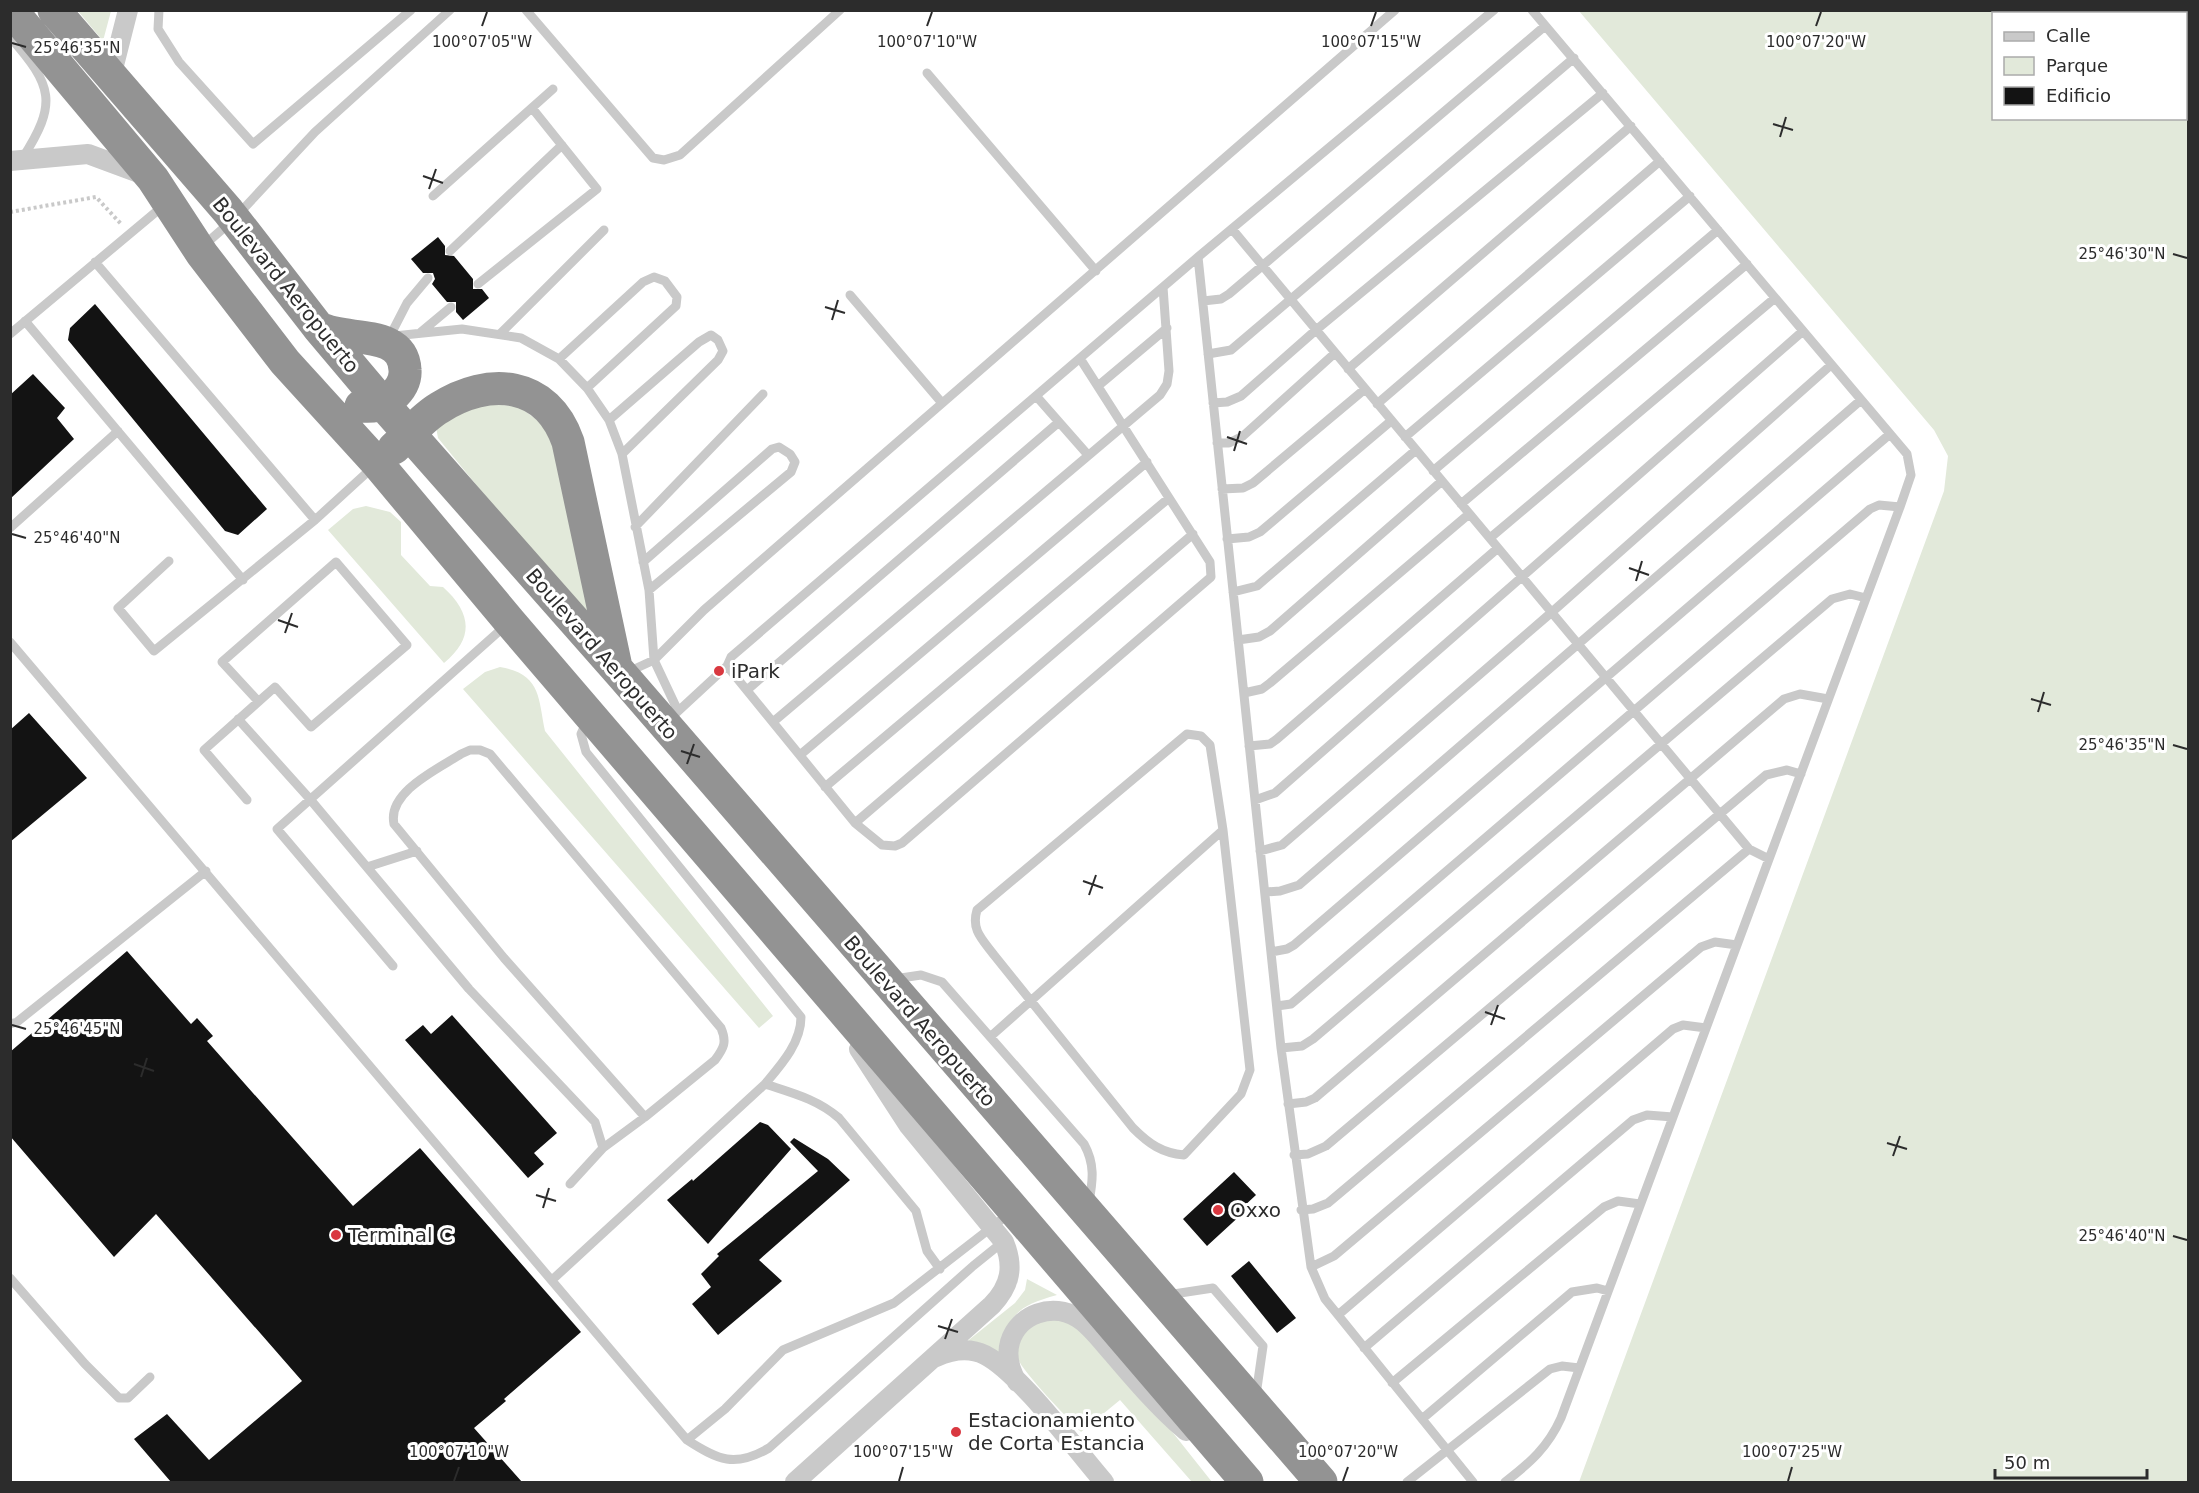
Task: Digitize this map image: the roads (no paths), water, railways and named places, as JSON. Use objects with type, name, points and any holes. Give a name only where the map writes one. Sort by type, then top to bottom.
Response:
[{"type":"highway","points":[[11,10],[160,191],[200,252],[285,362],[377,463],[800,960],[1012,1228],[1247,1482]]},
{"type":"highway","name":"Boulevard Aeropuerto","points":[[54,10],[233,220],[383,404],[619,671],[671,718],[885,980],[1321,1482]]},
{"type":"highway","points":[[200,252],[225,263],[246,281],[342,396],[361,406],[383,404],[400,389],[404,381],[404,365],[397,351],[381,337],[336,336],[318,327]]},
{"type":"highway","points":[[377,463],[425,419],[449,401],[488,388],[527,393],[553,412],[568,441],[619,671]]},
{"type":"street","points":[[111,77],[128,10]]},
{"type":"street","points":[[16,160],[88,154],[160,191]]},
{"type":"street","points":[[795,1482],[1002,1295],[1011,1270],[1012,1228]]},
{"type":"street","points":[[1017,1382],[1009,1365],[1008,1353],[1010,1342],[1019,1326],[1033,1315],[1044,1311],[1068,1313],[1088,1326],[1161,1409],[1247,1482]]},
{"type":"street","points":[[923,1367],[936,1357],[951,1351],[968,1350],[983,1354],[997,1363],[1017,1382],[1104,1482]]},
{"type":"lane","points":[[159,10],[158,29],[179,62],[253,144],[411,10]]},
{"type":"lane","points":[[200,252],[315,132],[450,10]]},
{"type":"lane","points":[[526,10],[653,158],[664,160],[680,155],[840,10]]},
{"type":"lane","points":[[619,671],[654,660],[704,610],[1395,10]]},
{"type":"lane","points":[[381,337],[462,329],[501,333],[521,338],[559,359],[587,388],[609,420],[622,454],[649,590],[654,660],[671,718],[727,666],[731,657],[1081,360],[1198,257],[1494,10]]},
{"type":"lane","points":[[1512,1480],[1550,1441],[1579,1368],[1900,507],[1912,468],[1907,454],[1532,10]]},
{"type":"lane","points":[[1203,300],[1221,299],[1229,294],[1545,27]]},
{"type":"lane","points":[[10,37],[43,80],[48,99],[45,115],[16,160]]},
{"type":"lane","points":[[1208,354],[1230,350],[1574,58]]},
{"type":"lane","points":[[927,73],[1096,271]]},
{"type":"lane","points":[[433,196],[553,89]]},
{"type":"lane","points":[[1213,403],[1227,402],[1241,396],[1316,330],[1603,93]]},
{"type":"lane","points":[[478,284],[597,189],[532,108]]},
{"type":"lane","points":[[1348,369],[1631,126]]},
{"type":"lane","points":[[450,251],[562,146]]},
{"type":"lane","points":[[1377,404],[1660,160]]},
{"type":"lane","points":[[10,334],[130,233],[160,191]]},
{"type":"lane","points":[[1406,438],[1690,196]]},
{"type":"lane","points":[[1232,229],[1749,849],[1769,859]]},
{"type":"lane","points":[[501,333],[604,230]]},
{"type":"lane","points":[[1433,471],[1718,230]]},
{"type":"lane","points":[[1198,257],[1281,1047],[1301,1210],[1311,1267],[1325,1299],[1473,1482]]},
{"type":"lane","points":[[95,262],[315,520]]},
{"type":"lane","points":[[1461,504],[1747,264]]},
{"type":"lane","points":[[559,359],[643,282],[654,277],[665,281],[677,297],[676,306],[587,388]]},
{"type":"lane","points":[[381,337],[428,278]]},
{"type":"lane","points":[[773,722],[1160,395],[1167,384],[1167,328],[1163,287]]},
{"type":"lane","points":[[850,295],[942,403]]},
{"type":"lane","points":[[1490,538],[1775,298]]},
{"type":"lane","points":[[422,332],[451,307]]},
{"type":"lane","points":[[25,321],[243,580]]},
{"type":"lane","points":[[1098,386],[1167,328]]},
{"type":"lane","points":[[1255,800],[1275,794],[1803,331]]},
{"type":"lane","points":[[609,420],[699,342],[711,335],[718,340],[723,351],[718,360],[622,454]]},
{"type":"lane","points":[[1217,443],[1229,443],[1243,436],[1335,353]]},
{"type":"lane","points":[[727,666],[855,823],[874,841],[889,847],[902,843],[1208,581],[1212,567],[1081,360]]},
{"type":"lane","points":[[1260,850],[1282,845],[1552,612],[1832,364]]},
{"type":"lane","points":[[1222,489],[1243,488],[1253,483],[1365,389]]},
{"type":"lane","points":[[635,527],[763,394]]},
{"type":"lane","points":[[1037,397],[1088,455]]},
{"type":"lane","points":[[1264,892],[1280,891],[1299,885],[1579,646],[1861,400]]},
{"type":"lane","points":[[1227,539],[1248,537],[1260,532],[1391,421]]},
{"type":"lane","points":[[747,690],[1059,422]]},
{"type":"lane","points":[[10,528],[118,431]]},
{"type":"lane","points":[[1271,952],[1294,945],[1890,434]]},
{"type":"lane","points":[[643,562],[772,449],[779,447],[790,454],[795,462],[791,471],[649,590]]},
{"type":"lane","points":[[1233,592],[1257,586],[1416,450]]},
{"type":"lane","points":[[800,755],[1147,462]]},
{"type":"lane","points":[[169,561],[118,608],[154,651],[315,520],[377,463]]},
{"type":"lane","points":[[1238,640],[1249,639],[1270,631],[1442,481]]},
{"type":"lane","points":[[825,787],[1169,498]]},
{"type":"lane","points":[[1277,1006],[1291,1004],[1297,999],[1870,509],[1879,505],[1900,507]]},
{"type":"lane","points":[[1244,693],[1262,689],[1270,683],[1469,514]]},
{"type":"lane","points":[[855,823],[1193,534]]},
{"type":"lane","points":[[1249,746],[1270,744],[1277,739],[1498,548]]},
{"type":"lane","points":[[247,800],[204,750],[275,687],[311,727],[407,645],[336,562],[222,662],[258,701]]},
{"type":"lane","points":[[1281,1047],[1302,1046],[1313,1039],[1832,599],[1850,594],[1866,598]]},
{"type":"lane","points":[[393,966],[277,829],[309,798],[510,622]]},
{"type":"lane","points":[[10,642],[687,1440],[710,1455],[743,1461],[769,1448],[1012,1228]]},
{"type":"lane","points":[[1288,1104],[1306,1102],[1315,1098],[1784,699],[1800,694],[1828,699]]},
{"type":"lane","points":[[552,1280],[765,1084],[784,1061],[801,1031],[801,1017],[586,752],[582,734],[590,716]]},
{"type":"lane","points":[[238,719],[309,798],[469,989],[595,1122],[603,1148]]},
{"type":"lane","points":[[1187,734],[1201,735],[1210,745],[1223,830],[1250,1070],[1241,1094],[1184,1155],[1165,1153],[1145,1140],[1031,1001],[975,930],[978,910],[1187,734]]},
{"type":"lane","points":[[570,1184],[603,1148],[645,1118],[715,1060],[723,1049],[725,1038],[721,1028],[490,754],[480,750],[461,754],[397,799],[392,815],[394,824],[504,958],[645,1118]]},
{"type":"lane","points":[[1294,1155],[1318,1151],[1326,1146],[1766,775],[1787,770],[1800,774]]},
{"type":"lane","points":[[990,1037],[1223,830]]},
{"type":"lane","points":[[1301,1210],[1313,1209],[1328,1203],[1749,849]]},
{"type":"lane","points":[[367,867],[417,851]]},
{"type":"lane","points":[[10,1024],[16,1022],[206,871]]},
{"type":"lane","points":[[1311,1267],[1334,1256],[1701,947],[1715,942],[1737,945]]},
{"type":"lane","points":[[885,980],[921,975],[942,982],[1084,1144],[1092,1158],[1093,1177],[1087,1213]]},
{"type":"lane","points":[[1338,1315],[1673,1029],[1683,1025],[1706,1028]]},
{"type":"lane","points":[[765,1084],[815,1102],[839,1118],[916,1211],[927,1251],[939,1269]]},
{"type":"lane","points":[[1364,1348],[1633,1120],[1647,1115],[1673,1117]]},
{"type":"lane","points":[[1392,1383],[1604,1207],[1618,1201],[1640,1204]]},
{"type":"lane","points":[[687,1440],[725,1409],[783,1350],[894,1303],[939,1269],[1012,1228]]},
{"type":"lane","points":[[10,1278],[85,1364],[119,1398],[128,1398],[150,1377]]},
{"type":"lane","points":[[1159,1296],[1213,1288],[1263,1346],[1255,1406]]},
{"type":"lane","points":[[1422,1419],[1572,1292],[1597,1288],[1608,1292]]},
{"type":"lane","points":[[1407,1482],[1550,1369],[1562,1366],[1579,1368]]},
{"type":"place","name":"iPark","points":[[719,671]]},
{"type":"place","name":"Oxxo","points":[[1218,1210]]},
{"type":"place","name":"Terminal C","points":[[336,1235]]},
{"type":"place","name":"Estacionamiento de Corta Estancia","points":[[956,1432]]}]
